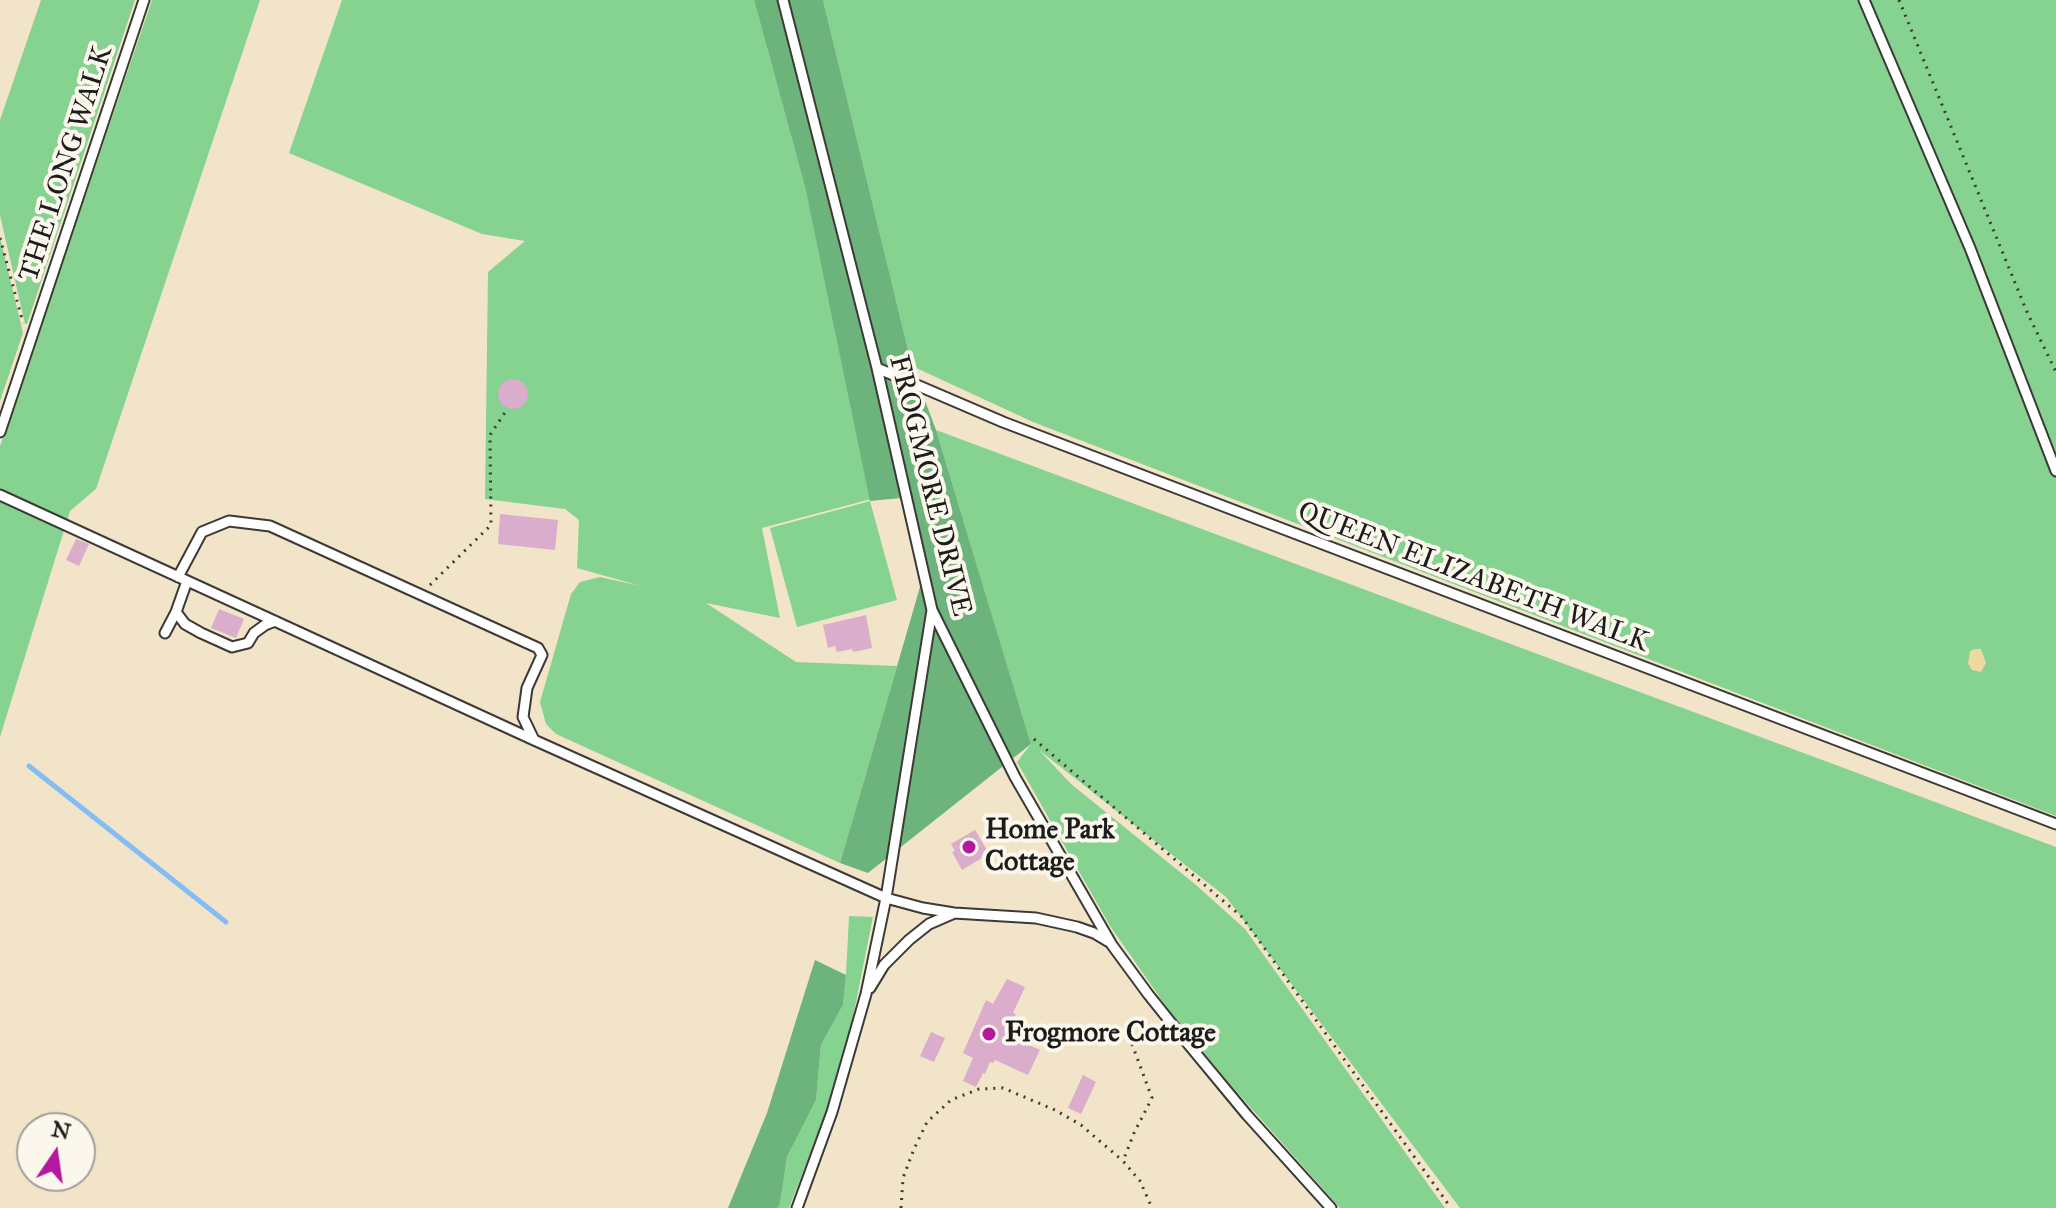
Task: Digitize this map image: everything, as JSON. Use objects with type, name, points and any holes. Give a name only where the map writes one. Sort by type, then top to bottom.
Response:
[{"type":"lane","name":"THE LONG WALK","points":[[0,432],[144,0]]},
{"type":"lane","name":"FROGMORE DRIVE","points":[[783,0],[877,368],[932,610],[1015,777],[1112,945],[1247,1115],[1331,1208]]},
{"type":"lane","points":[[1864,0],[1970,248],[2056,471]]},
{"type":"lane","name":"QUEEN ELIZABETH WALK","points":[[877,368],[1003,422],[2056,824]]},
{"type":"lane","points":[[0,495],[886,898],[954,913],[1036,918],[1094,933],[1112,945]]},
{"type":"lane","points":[[165,633],[176,612],[182,579],[202,532],[229,521],[270,526],[538,648],[542,655],[527,688],[523,717],[534,740]]},
{"type":"lane","points":[[797,1208],[832,1112],[866,994],[886,898],[932,610]]},
{"type":"lane","points":[[176,612],[185,624],[232,647],[248,643],[254,633],[275,621]]},
{"type":"lane","points":[[866,994],[884,965],[909,940],[938,919],[954,913]]},
{"type":"path","points":[[1899,0],[2027,312],[2056,372]]},
{"type":"path","points":[[0,238],[29,346]]},
{"type":"path","points":[[421,594],[491,525],[490,435],[508,408]]},
{"type":"path","points":[[1034,739],[1242,917],[1451,1208]]},
{"type":"path","points":[[1123,1161],[1152,1098],[1132,1044]]},
{"type":"path","points":[[901,1208],[903,1178],[927,1122],[951,1100],[979,1089],[1003,1088],[1055,1110],[1081,1125],[1123,1161],[1140,1181],[1152,1208]]},
{"type":"green space","points":[[41,0],[135,0],[25,324],[0,215],[0,120]]},
{"type":"green space","points":[[152,0],[260,0],[96,489],[70,511],[0,737],[0,446]]},
{"type":"green space","points":[[342,0],[754,0],[806,191],[875,498],[762,528],[780,618],[706,603],[796,662],[897,666],[840,863],[556,734],[546,724],[540,702],[571,594],[580,582],[600,577],[641,586],[577,568],[579,520],[565,509],[485,499],[488,272],[525,241],[482,234],[289,153]]},
{"type":"green space","points":[[754,0],[823,0],[912,366],[936,430],[1031,744],[868,873],[840,863],[922,580],[901,498],[870,501],[806,191]]},
{"type":"green space","points":[[823,0],[2056,0],[2056,816],[1033,422],[912,366]]},
{"type":"green space","points":[[0,237],[23,333],[0,401]]},
{"type":"green space","points":[[936,430],[2056,847],[2056,1208],[1460,1208],[1226,897],[1039,750],[1071,784],[1196,885],[1245,929],[1445,1208],[1340,1208],[1170,1012],[1110,926],[1017,762],[1031,744]]},
{"type":"green space","points":[[870,501],[897,600],[797,627],[770,528]]},
{"type":"green space","points":[[849,916],[873,917],[842,1072],[789,1208],[777,1208],[787,1157],[816,1100],[821,1045],[843,1005]]},
{"type":"green space","points":[[815,960],[846,975],[843,1005],[821,1045],[816,1100],[787,1157],[780,1204],[777,1208],[728,1208],[767,1113]]},
{"type":"sand","points":[[1981,649],[1986,663],[1981,672],[1972,670],[1968,664],[1970,651]]},
{"type":"building","points":[[513,379],[523,384],[528,394],[523,404],[513,409],[503,404],[498,394],[503,384]]},
{"type":"building","points":[[500,514],[558,520],[555,550],[498,544]]},
{"type":"building","points":[[76,539],[89,544],[79,566],[66,560]]},
{"type":"building","points":[[219,609],[244,619],[236,638],[211,628]]},
{"type":"building","points":[[866,615],[872,648],[837,652],[835,646],[828,648],[823,625]]},
{"type":"building","name":"Home Park Cottage","points":[[975,830],[988,852],[962,870],[951,844]]},
{"type":"building","name":"Frogmore Cottage","points":[[1007,979],[1025,987],[1013,1013],[1016,1014],[1012,1022],[1015,1023],[1008,1036],[1040,1050],[1028,1075],[995,1060],[990,1062],[976,1087],[963,1081],[973,1058],[963,1053],[986,1000],[993,1004]]},
{"type":"building","points":[[931,1032],[945,1038],[934,1062],[920,1056]]},
{"type":"building","points":[[1083,1075],[1096,1082],[1081,1114],[1068,1108]]},
{"type":"waterway","points":[[29,766],[226,922]]},
{"type":"place","name":"Home Park Cottage","points":[[969,847]]},
{"type":"place","name":"Frogmore Cottage","points":[[989,1034]]}]
